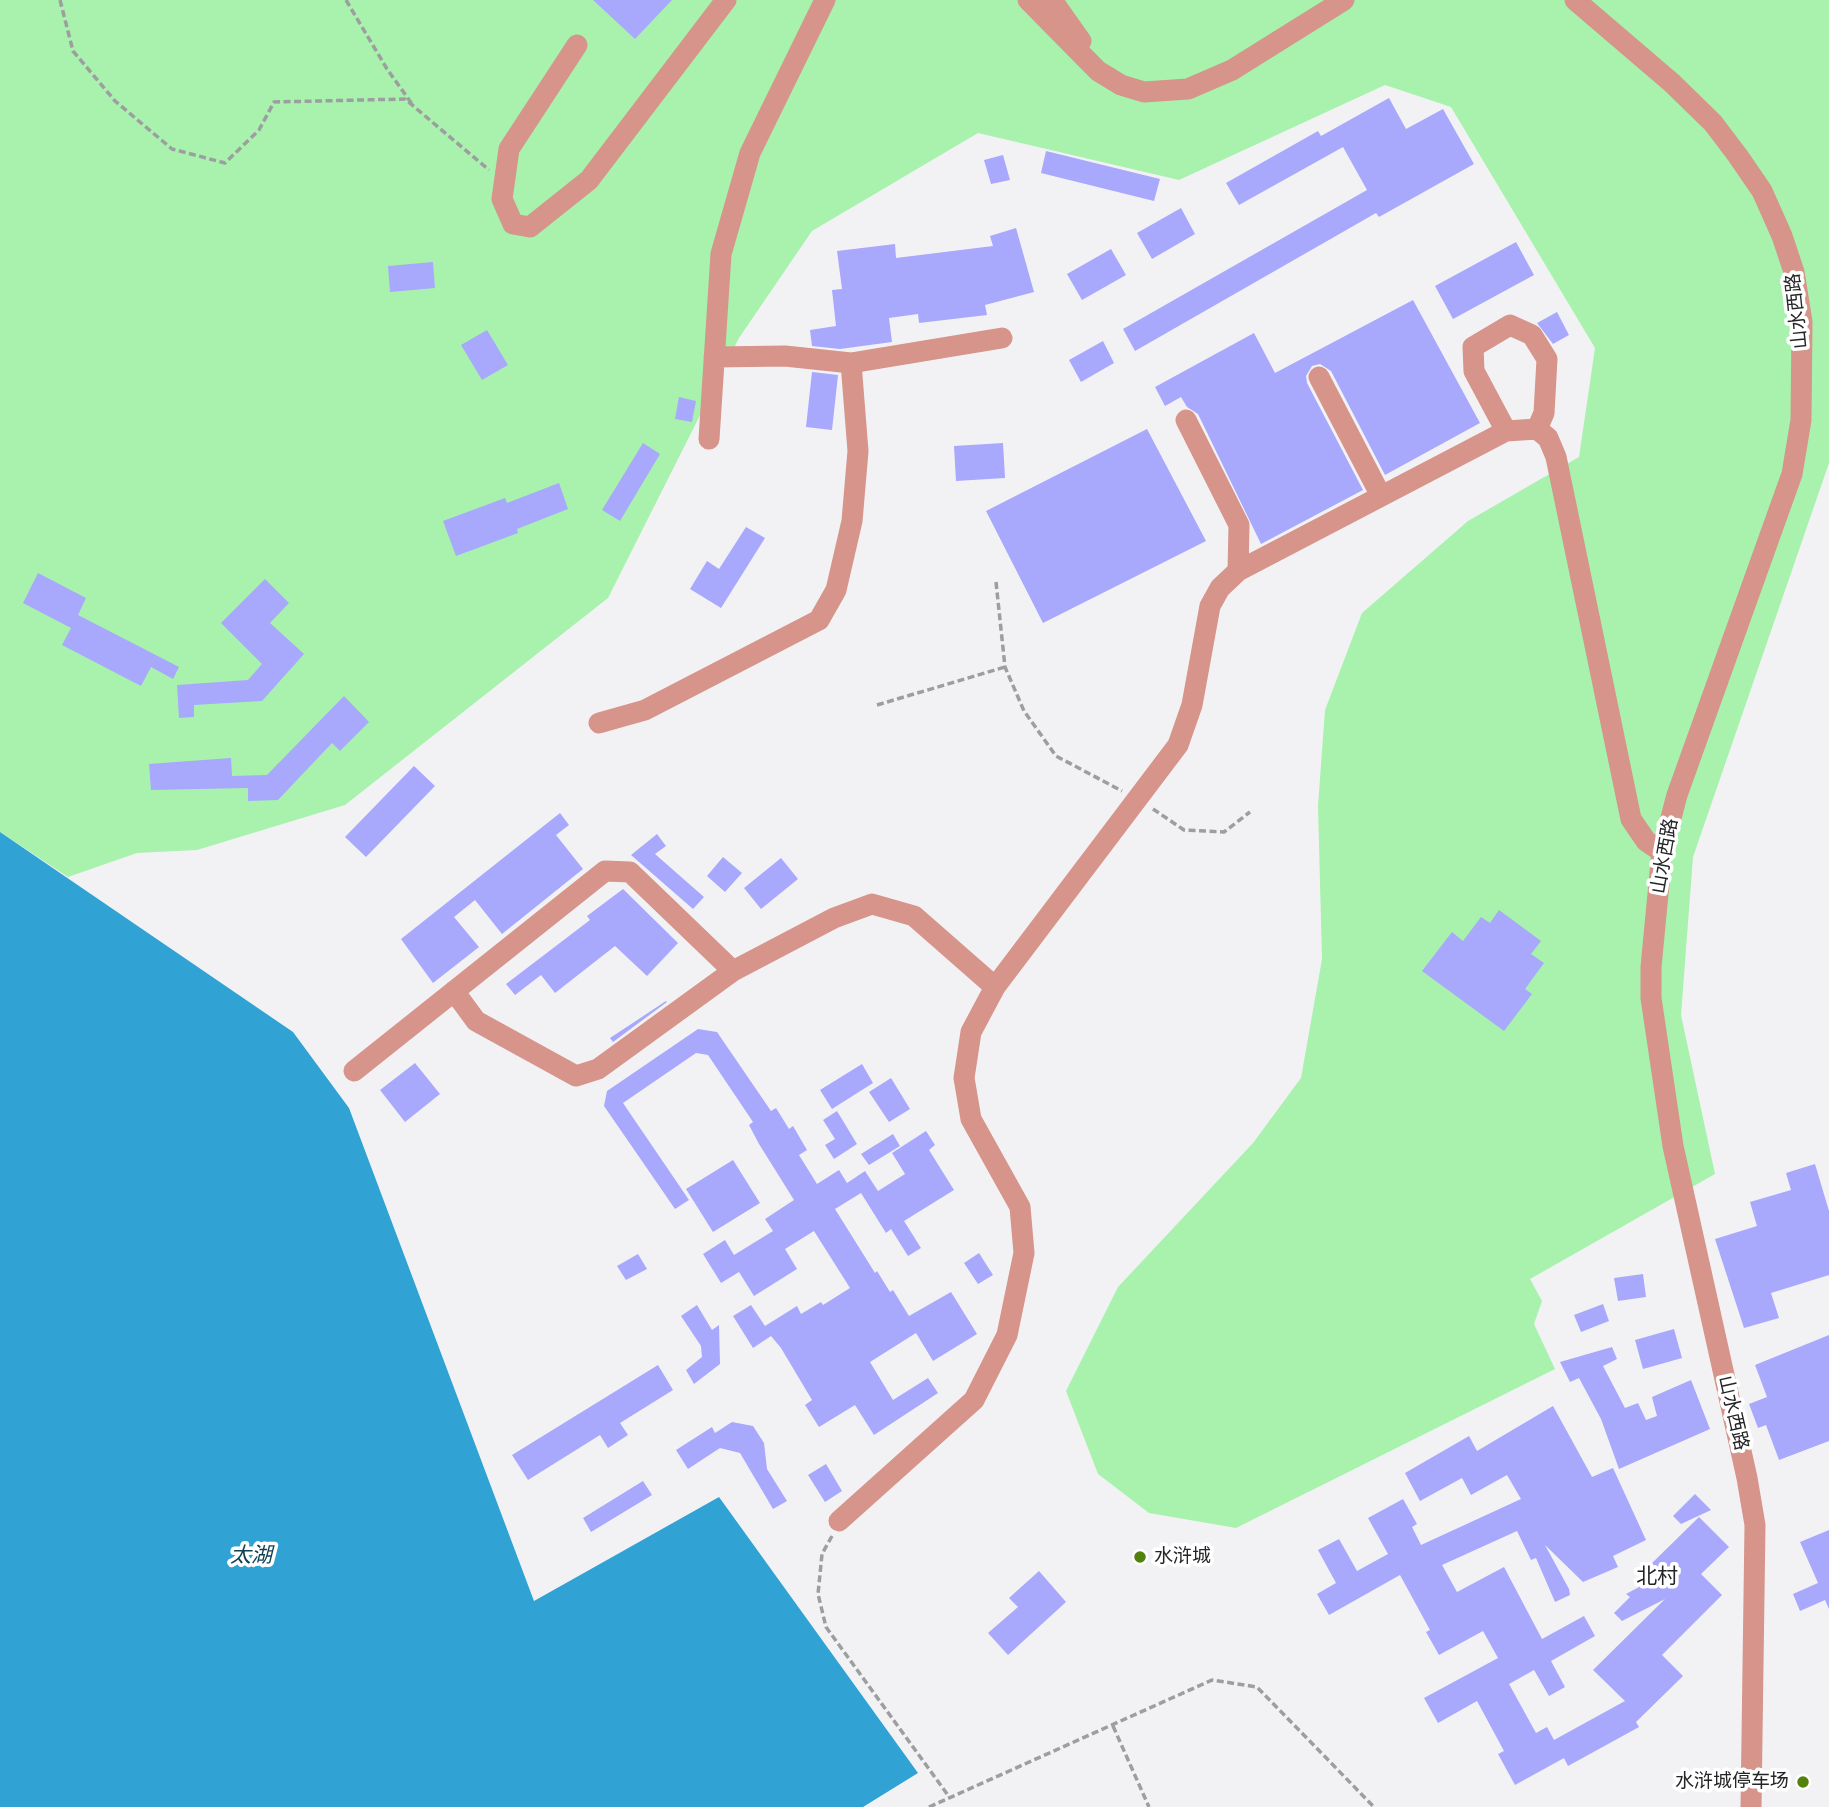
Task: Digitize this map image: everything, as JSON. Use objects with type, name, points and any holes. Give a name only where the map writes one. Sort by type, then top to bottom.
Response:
[{"type":"street","points":[[577,45],[509,149],[502,199],[513,224],[530,227],[589,180],[726,0]]},
{"type":"street","points":[[709,439],[721,254],[750,153],[825,0]]},
{"type":"street","points":[[1028,0],[1098,71],[1121,85],[1144,92],[1188,89],[1232,70],[1344,0]]},
{"type":"street","points":[[1052,0],[1072,25],[1098,71]]},
{"type":"street","name":"山水西路","points":[[1575,0],[1672,83],[1713,123],[1738,156],[1762,191],[1782,236],[1794,272],[1802,322],[1801,420],[1792,474],[1677,795],[1662,852],[1651,967],[1654,1024],[1673,1146],[1747,1478],[1755,1525],[1751,1807]]},
{"type":"street","points":[[1506,431],[1474,371],[1473,346],[1510,325],[1532,335],[1547,359],[1544,413],[1537,429]]},
{"type":"street","points":[[714,357],[785,356],[851,363],[1002,338]]},
{"type":"street","points":[[599,723],[645,710],[819,620],[836,590],[852,521],[858,451],[851,363]]},
{"type":"street","points":[[1319,377],[1381,496]]},
{"type":"street","points":[[1186,420],[1239,525],[1238,571]]},
{"type":"street","points":[[839,1521],[974,1400],[1007,1335],[1024,1253],[1020,1207],[971,1119],[964,1078],[971,1032],[995,987],[1178,745],[1192,705],[1210,606],[1220,589],[1238,571],[1506,431],[1537,429],[1548,438],[1556,457],[1631,819],[1646,841],[1662,852]]},
{"type":"street","points":[[354,1070],[605,871],[630,872],[733,971]]},
{"type":"street","points":[[454,991],[476,1021],[576,1076],[598,1069],[733,971],[834,918],[872,904],[914,916],[995,987]]},
{"type":"path","points":[[60,0],[73,51],[115,101],[172,149],[225,163],[259,130],[274,102],[405,99],[504,183]]},
{"type":"path","points":[[346,0],[381,59],[415,108]]},
{"type":"path","points":[[996,582],[1005,667],[1024,711],[1056,756],[1137,799],[1184,830],[1223,832],[1250,812]]},
{"type":"path","points":[[877,705],[1005,667]]},
{"type":"path","points":[[839,1521],[822,1554],[818,1594],[826,1628],[950,1798]]},
{"type":"path","points":[[929,1807],[1212,1680],[1257,1687],[1374,1807]]},
{"type":"path","points":[[1113,1726],[1149,1807]]},
{"type":"green space","points":[[0,0],[1829,0],[1829,463],[1693,857],[1681,1015],[1715,1174],[1530,1279],[1542,1301],[1534,1324],[1555,1369],[1236,1528],[1149,1513],[1098,1474],[1066,1391],[1118,1287],[1253,1143],[1301,1078],[1322,959],[1318,806],[1325,710],[1362,613],[1468,521],[1579,457],[1595,348],[1451,107],[1385,85],[1179,180],[978,133],[812,231],[739,338],[608,598],[345,805],[197,850],[137,853],[68,877],[0,832]]},
{"type":"water","name":"太湖","points":[[0,832],[293,1032],[349,1108],[534,1601],[719,1497],[918,1773],[863,1807],[0,1807]]},
{"type":"building","points":[[593,0],[672,0],[635,39]]},
{"type":"building","points":[[1389,98],[1406,129],[1443,109],[1474,164],[1379,217],[1376,213],[1135,351],[1123,329],[1367,190],[1343,147],[1239,205],[1226,183],[1318,131],[1321,136]]},
{"type":"building","points":[[1046,151],[1160,179],[1154,201],[1041,173]]},
{"type":"building","points":[[1003,155],[1010,180],[991,184],[984,160]]},
{"type":"building","points":[[1181,208],[1195,234],[1152,259],[1137,233]]},
{"type":"building","points":[[1016,228],[1034,292],[985,305],[987,315],[919,323],[918,314],[889,318],[892,342],[840,349],[812,346],[810,330],[836,326],[832,290],[842,289],[837,251],[895,244],[896,258],[993,246],[990,236]]},
{"type":"building","points":[[1516,242],[1534,275],[1453,319],[1435,286]]},
{"type":"building","points":[[1111,249],[1126,275],[1082,300],[1067,274]]},
{"type":"building","points":[[433,262],[435,288],[390,292],[388,266]]},
{"type":"building","points":[[1413,300],[1480,423],[1385,475],[1331,371],[1320,364],[1312,366],[1306,376],[1307,383],[1363,490],[1261,544],[1198,414],[1187,407],[1181,397],[1165,406],[1155,387],[1254,333],[1275,373]]},
{"type":"building","points":[[1557,312],[1569,335],[1553,344],[1537,323]]},
{"type":"building","points":[[487,330],[508,365],[482,380],[461,345]]},
{"type":"building","points":[[1103,341],[1114,363],[1081,382],[1069,360]]},
{"type":"building","points":[[812,372],[838,375],[832,430],[806,427]]},
{"type":"building","points":[[679,397],[696,401],[692,422],[675,419]]},
{"type":"building","points":[[1147,429],[1206,541],[1043,623],[986,511]]},
{"type":"building","points":[[643,443],[660,454],[620,521],[602,510]]},
{"type":"building","points":[[1003,443],[1005,478],[956,481],[954,446]]},
{"type":"building","points":[[559,483],[568,509],[517,529],[518,533],[456,556],[443,521],[505,498],[507,503]]},
{"type":"building","points":[[746,527],[765,538],[721,608],[690,589],[707,561],[719,569]]},
{"type":"building","points":[[38,573],[86,598],[78,615],[179,667],[173,679],[151,667],[141,686],[62,645],[71,628],[23,603]]},
{"type":"building","points":[[265,579],[289,603],[270,623],[304,654],[262,701],[194,705],[194,717],[179,718],[177,685],[248,680],[262,664],[221,623]]},
{"type":"building","points":[[344,696],[369,722],[340,751],[332,743],[278,800],[248,801],[248,788],[151,790],[149,764],[231,758],[232,776],[267,775]]},
{"type":"building","points":[[414,766],[435,786],[366,857],[345,837]]},
{"type":"building","points":[[560,813],[569,825],[556,835],[583,869],[502,934],[475,900],[454,917],[479,947],[433,983],[401,939]]},
{"type":"building","points":[[657,834],[666,846],[655,854],[704,897],[693,909],[631,855]]},
{"type":"building","points":[[723,857],[742,873],[725,892],[707,876]]},
{"type":"building","points":[[781,858],[798,879],[761,909],[744,888]]},
{"type":"building","points":[[623,889],[678,943],[647,976],[615,946],[555,993],[541,975],[515,995],[506,984],[590,920],[587,916]]},
{"type":"building","points":[[1499,910],[1541,941],[1531,954],[1544,963],[1525,989],[1532,994],[1504,1031],[1422,971],[1452,932],[1463,941],[1481,917],[1490,923]]},
{"type":"building","points":[[666,1001],[613,1042],[610,1038]]},
{"type":"building","points":[[698,1029],[717,1032],[771,1111],[776,1108],[789,1129],[793,1126],[807,1150],[799,1155],[817,1184],[839,1170],[847,1183],[865,1171],[878,1191],[905,1174],[892,1153],[926,1131],[935,1145],[929,1150],[954,1190],[904,1221],[921,1248],[908,1256],[891,1229],[886,1233],[861,1193],[835,1209],[875,1273],[877,1271],[890,1292],[893,1290],[909,1316],[951,1292],[977,1334],[933,1361],[916,1333],[870,1362],[893,1400],[928,1378],[938,1393],[874,1435],[855,1405],[819,1427],[805,1405],[812,1400],[781,1348],[771,1336],[753,1348],[733,1316],[751,1305],[765,1326],[797,1306],[801,1314],[821,1302],[823,1305],[850,1288],[814,1231],[785,1249],[797,1269],[754,1296],[739,1272],[721,1283],[703,1254],[725,1240],[734,1255],[773,1231],[765,1219],[794,1200],[749,1125],[753,1122],[708,1055],[696,1053],[623,1103],[689,1200],[675,1209],[604,1106],[607,1091]]},
{"type":"building","points":[[415,1063],[440,1094],[405,1122],[380,1090]]},
{"type":"building","points":[[862,1064],[873,1083],[832,1109],[820,1090]]},
{"type":"building","points":[[891,1078],[910,1109],[889,1122],[869,1092]]},
{"type":"building","points":[[837,1111],[857,1144],[834,1159],[825,1145],[835,1139],[823,1120]]},
{"type":"building","points":[[893,1134],[900,1146],[869,1165],[861,1154]]},
{"type":"building","points":[[733,1160],[760,1203],[713,1232],[686,1189]]},
{"type":"building","points":[[1815,1164],[1829,1211],[1829,1275],[1771,1293],[1779,1318],[1744,1328],[1715,1239],[1757,1226],[1750,1202],[1791,1190],[1786,1173]]},
{"type":"building","points":[[979,1253],[993,1275],[978,1284],[964,1263]]},
{"type":"building","points":[[638,1254],[647,1269],[626,1280],[617,1266]]},
{"type":"building","points":[[1643,1274],[1646,1297],[1618,1301],[1614,1278]]},
{"type":"building","points":[[1603,1304],[1609,1321],[1581,1332],[1574,1315]]},
{"type":"building","points":[[697,1305],[712,1330],[719,1325],[720,1364],[694,1384],[686,1370],[702,1357],[701,1346],[681,1316]]},
{"type":"building","points":[[1674,1329],[1682,1358],[1643,1369],[1635,1340]]},
{"type":"building","points":[[1829,1335],[1829,1441],[1779,1460],[1766,1425],[1758,1428],[1749,1404],[1767,1397],[1755,1365]]},
{"type":"building","points":[[1612,1347],[1617,1359],[1603,1366],[1625,1408],[1638,1403],[1646,1420],[1657,1416],[1652,1397],[1691,1380],[1710,1429],[1619,1469],[1601,1419],[1579,1378],[1570,1382],[1560,1362]]},
{"type":"building","points":[[658,1365],[673,1390],[620,1423],[628,1435],[608,1448],[600,1435],[528,1480],[512,1455]]},
{"type":"building","points":[[1553,1406],[1592,1477],[1613,1468],[1646,1540],[1613,1556],[1618,1567],[1583,1582],[1545,1545],[1569,1589],[1570,1595],[1555,1602],[1536,1558],[1531,1560],[1517,1531],[1442,1565],[1457,1592],[1504,1567],[1542,1639],[1584,1616],[1595,1636],[1551,1661],[1565,1687],[1549,1696],[1534,1670],[1509,1684],[1536,1733],[1547,1727],[1554,1740],[1625,1701],[1593,1670],[1665,1599],[1622,1621],[1614,1613],[1630,1597],[1626,1594],[1654,1579],[1648,1567],[1699,1517],[1729,1547],[1701,1574],[1722,1595],[1662,1655],[1683,1676],[1636,1722],[1639,1727],[1568,1766],[1564,1758],[1515,1785],[1498,1754],[1504,1751],[1477,1701],[1438,1723],[1424,1698],[1498,1658],[1483,1631],[1439,1655],[1426,1632],[1430,1630],[1400,1575],[1329,1615],[1317,1594],[1336,1583],[1318,1550],[1339,1539],[1357,1571],[1388,1554],[1368,1518],[1403,1499],[1417,1524],[1412,1527],[1421,1545],[1521,1499],[1507,1475],[1471,1495],[1462,1478],[1420,1501],[1405,1473],[1469,1436],[1477,1451]]},
{"type":"building","points":[[732,1422],[753,1426],[764,1443],[767,1469],[787,1501],[773,1509],[740,1453],[720,1448],[688,1469],[676,1450],[712,1427],[715,1433]]},
{"type":"building","points":[[826,1464],[842,1491],[825,1502],[808,1475]]},
{"type":"building","points":[[643,1481],[652,1495],[591,1532],[583,1518]]},
{"type":"building","points":[[1695,1494],[1711,1510],[1681,1524],[1673,1516]]},
{"type":"building","points":[[1829,1530],[1829,1609],[1825,1600],[1800,1611],[1793,1594],[1818,1583],[1800,1542]]},
{"type":"building","points":[[1039,1571],[1066,1602],[1008,1655],[988,1633],[1018,1607],[1009,1598]]},
{"type":"place","name":"水浒城","points":[[1140,1557]]},
{"type":"place","name":"水浒城停车场","points":[[1803,1782]]},
{"type":"district","name":"北村","points":[[1657,1577]]}]
